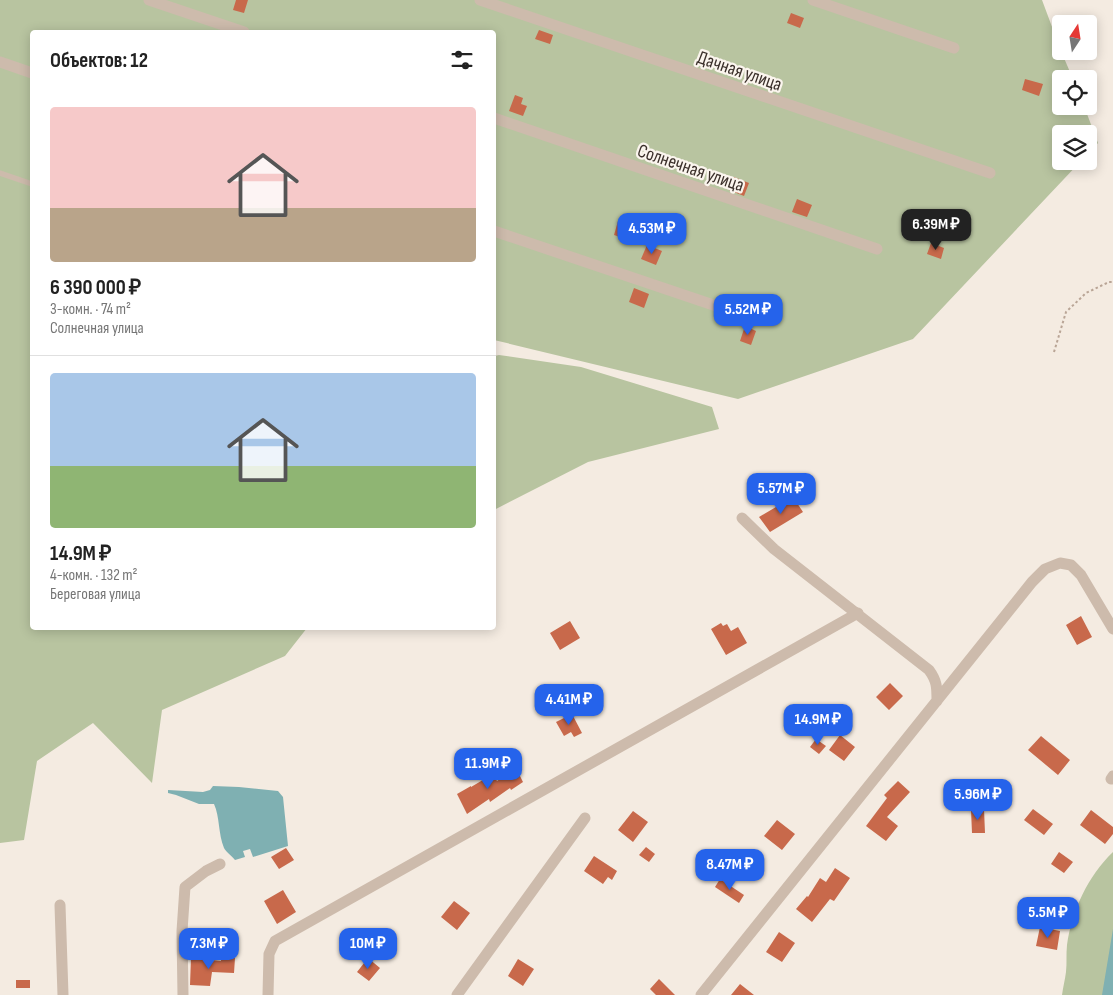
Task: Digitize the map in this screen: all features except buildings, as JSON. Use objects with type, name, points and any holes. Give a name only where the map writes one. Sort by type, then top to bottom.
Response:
[{"type":"street","points":[[149,0],[238,30]]},
{"type":"street","name":"Дачная улица","points":[[480,0],[990,173]]},
{"type":"street","points":[[813,0],[954,48]]},
{"type":"street","points":[[0,62],[30,72]]},
{"type":"street","name":"Солнечная улица","points":[[496,119],[877,249]]},
{"type":"street","points":[[496,232],[740,314]]},
{"type":"street","points":[[742,518],[774,549],[929,670],[936,678],[937,701]]},
{"type":"street","points":[[701,995],[1032,582],[1045,569],[1060,563],[1071,565],[1081,575],[1113,629]]},
{"type":"street","points":[[268,995],[269,954],[275,941],[858,613]]},
{"type":"street","points":[[457,995],[585,818]]},
{"type":"street","points":[[183,995],[182,931],[184,887],[206,871],[220,864]]},
{"type":"street","points":[[60,905],[63,995]]},
{"type":"lane","points":[[0,173],[30,183]]},
{"type":"path","points":[[1054,352],[1066,312],[1086,293],[1109,282],[1113,282]]},
{"type":"green space","points":[[0,0],[1042,0],[1052,27],[1052,60],[1065,60],[1069,70],[1052,70],[1052,115],[1087,115],[1091,125],[1052,125],[1052,170],[1073,170],[913,339],[738,399],[496,340],[496,30],[30,30],[30,630],[305,630],[285,656],[162,710],[152,783],[93,723],[37,761],[24,840],[0,843]]},
{"type":"green space","points":[[496,356],[581,367],[712,407],[719,429],[588,462],[496,509]]},
{"type":"green space","points":[[1113,852],[1113,995],[1062,995],[1069,932],[1077,907],[1082,894],[1096,872]]},
{"type":"water","points":[[213,786],[278,791],[283,797],[288,846],[253,857],[250,849],[243,851],[245,857],[235,860],[224,848],[214,804],[199,804],[168,793],[168,790],[203,792],[210,790]]},
{"type":"water","points":[[1113,929],[1113,995],[1102,995]]}]
